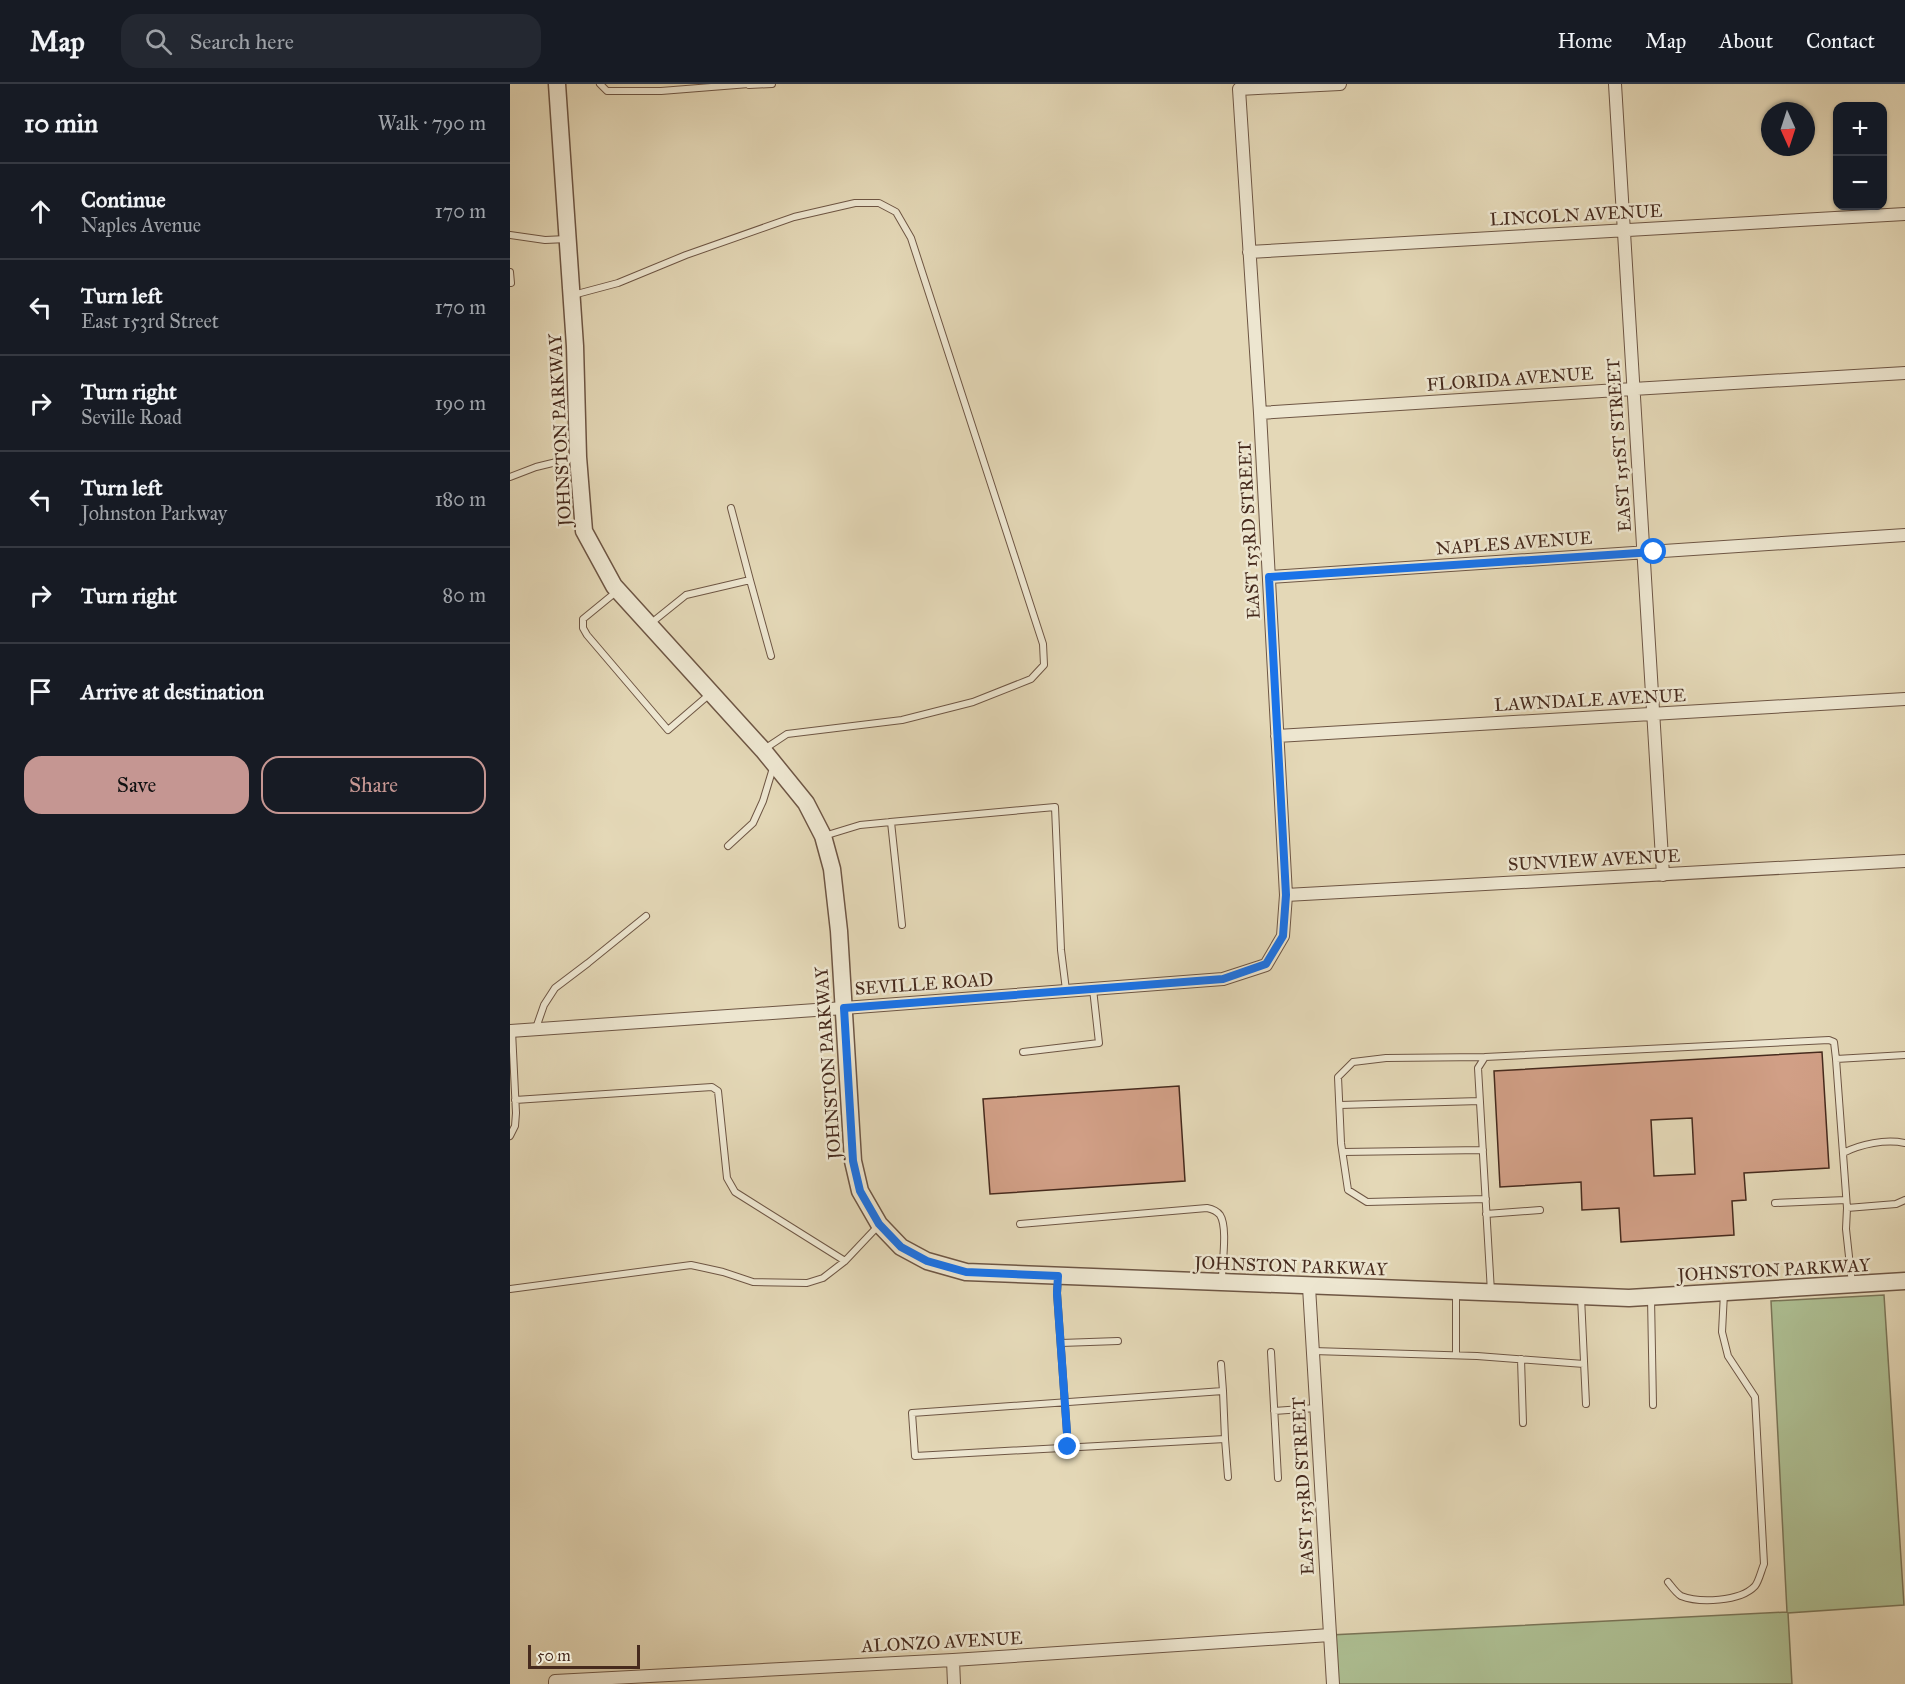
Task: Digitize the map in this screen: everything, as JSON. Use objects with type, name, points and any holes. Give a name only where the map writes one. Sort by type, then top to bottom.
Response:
[{"type":"street","name":"JOHNSTON PARKWAY","points":[[557,84],[575,346],[578,457],[584,531],[618,590],[763,750],[806,803],[823,836],[832,869],[839,931],[853,1161],[860,1191],[879,1224],[901,1247],[927,1261],[966,1272],[1629,1298],[1905,1281]]},
{"type":"street","name":"EAST 153RD STREET","points":[[1266,964],[1283,936],[1286,895],[1260,414],[1239,89],[1340,84]]},
{"type":"street","name":"EAST 151ST STREET","points":[[1615,84],[1663,875]]},
{"type":"street","name":"LINCOLN AVENUE","points":[[1249,252],[1905,214]]},
{"type":"street","name":"FLORIDA AVENUE","points":[[1260,414],[1905,373]]},
{"type":"street","name":"NAPLES AVENUE","points":[[1269,577],[1905,536]]},
{"type":"street","name":"LAWNDALE AVENUE","points":[[1277,736],[1905,699]]},
{"type":"street","name":"SUNVIEW AVENUE","points":[[1286,895],[1905,861]]},
{"type":"street","name":"SEVILLE ROAD","points":[[511,1031],[1223,979],[1266,964]]},
{"type":"street","name":"EAST 153RD STREET","points":[[1309,1287],[1334,1684]]},
{"type":"street","name":"ALONZO AVENUE","points":[[555,1683],[1330,1635]]},
{"type":"street","points":[[953,1660],[954,1684]]},
{"type":"street","points":[[752,1671],[753,1684]]},
{"type":"lane","points":[[600,84],[607,88],[661,91],[772,84]]},
{"type":"lane","points":[[571,295],[618,283],[686,255],[795,217],[855,203],[879,203],[896,212],[911,238],[1043,644],[1044,665],[1031,679],[973,702],[902,720],[787,734],[763,750]]},
{"type":"lane","points":[[510,235],[545,240],[567,239]]},
{"type":"lane","points":[[510,272],[511,283]]},
{"type":"lane","points":[[510,477],[536,467],[578,457]]},
{"type":"lane","points":[[731,508],[771,656]]},
{"type":"lane","points":[[649,624],[686,595],[750,580]]},
{"type":"lane","points":[[618,590],[583,619],[583,628],[668,730],[711,693]]},
{"type":"lane","points":[[728,846],[753,823],[763,801],[774,764]]},
{"type":"lane","points":[[823,836],[860,825],[1055,807],[1061,950],[1066,991]]},
{"type":"lane","points":[[890,822],[902,926]]},
{"type":"lane","points":[[535,1029],[544,1005],[555,988],[646,915]]},
{"type":"lane","points":[[1023,1052],[1099,1042],[1093,989]]},
{"type":"lane","points":[[510,1136],[515,1126],[511,1031]]},
{"type":"lane","points":[[1486,1199],[1367,1202],[1348,1190],[1338,1077],[1353,1062],[1386,1058],[1485,1058],[1829,1040],[1834,1042],[1836,1059],[1847,1208],[1846,1229],[1852,1285]]},
{"type":"lane","points":[[1836,1059],[1905,1055]]},
{"type":"lane","points":[[1485,1058],[1478,1068],[1491,1293]]},
{"type":"lane","points":[[515,1100],[712,1087],[718,1091],[727,1178],[735,1192],[845,1261]]},
{"type":"lane","points":[[1340,1105],[1480,1101]]},
{"type":"lane","points":[[1843,1153],[1855,1146],[1894,1141],[1905,1143]]},
{"type":"lane","points":[[1343,1152],[1483,1150]]},
{"type":"lane","points":[[1774,1203],[1846,1200]]},
{"type":"lane","points":[[1847,1208],[1896,1204],[1905,1200]]},
{"type":"lane","points":[[1020,1224],[1207,1208],[1215,1210],[1221,1217],[1223,1226],[1221,1283]]},
{"type":"lane","points":[[1486,1214],[1540,1210]]},
{"type":"lane","points":[[510,1289],[691,1265],[753,1282],[807,1283],[823,1278],[845,1261],[879,1224]]},
{"type":"lane","points":[[1058,1276],[1057,1293],[1068,1447]]},
{"type":"lane","points":[[1456,1292],[1456,1356]]},
{"type":"lane","points":[[1668,1582],[1679,1595],[1695,1599],[1722,1600],[1742,1594],[1756,1586],[1764,1564],[1755,1397],[1728,1356],[1722,1332],[1724,1292]]},
{"type":"lane","points":[[1581,1296],[1586,1404]]},
{"type":"lane","points":[[1651,1297],[1653,1405]]},
{"type":"lane","points":[[1061,1343],[1118,1341]]},
{"type":"lane","points":[[1313,1351],[1521,1359],[1584,1364]]},
{"type":"lane","points":[[1271,1352],[1278,1478]]},
{"type":"lane","points":[[1521,1359],[1523,1423]]},
{"type":"lane","points":[[1221,1365],[1228,1477]]},
{"type":"lane","points":[[1223,1390],[912,1413],[915,1456],[1225,1439]]},
{"type":"lane","points":[[1274,1411],[1317,1408]]},
{"type":"green space","points":[[1884,1295],[1904,1605],[1788,1613],[1792,1684],[1333,1684],[1330,1635],[1787,1612],[1771,1301]]},
{"type":"building","points":[[1822,1052],[1829,1168],[1744,1173],[1746,1200],[1732,1201],[1734,1235],[1621,1242],[1619,1208],[1582,1210],[1581,1182],[1500,1187],[1494,1071]],"holes":[[[1692,1118],[1695,1174],[1654,1176],[1651,1120]]]},
{"type":"building","points":[[1179,1086],[1185,1181],[990,1194],[983,1099]]},
{"type":"route","points":[[1068,1447],[1057,1293],[1058,1276],[966,1272],[927,1261],[901,1247],[879,1224],[860,1191],[853,1161],[844,1008],[1223,979],[1266,964],[1283,936],[1286,895],[1269,577],[1654,552]]}]
